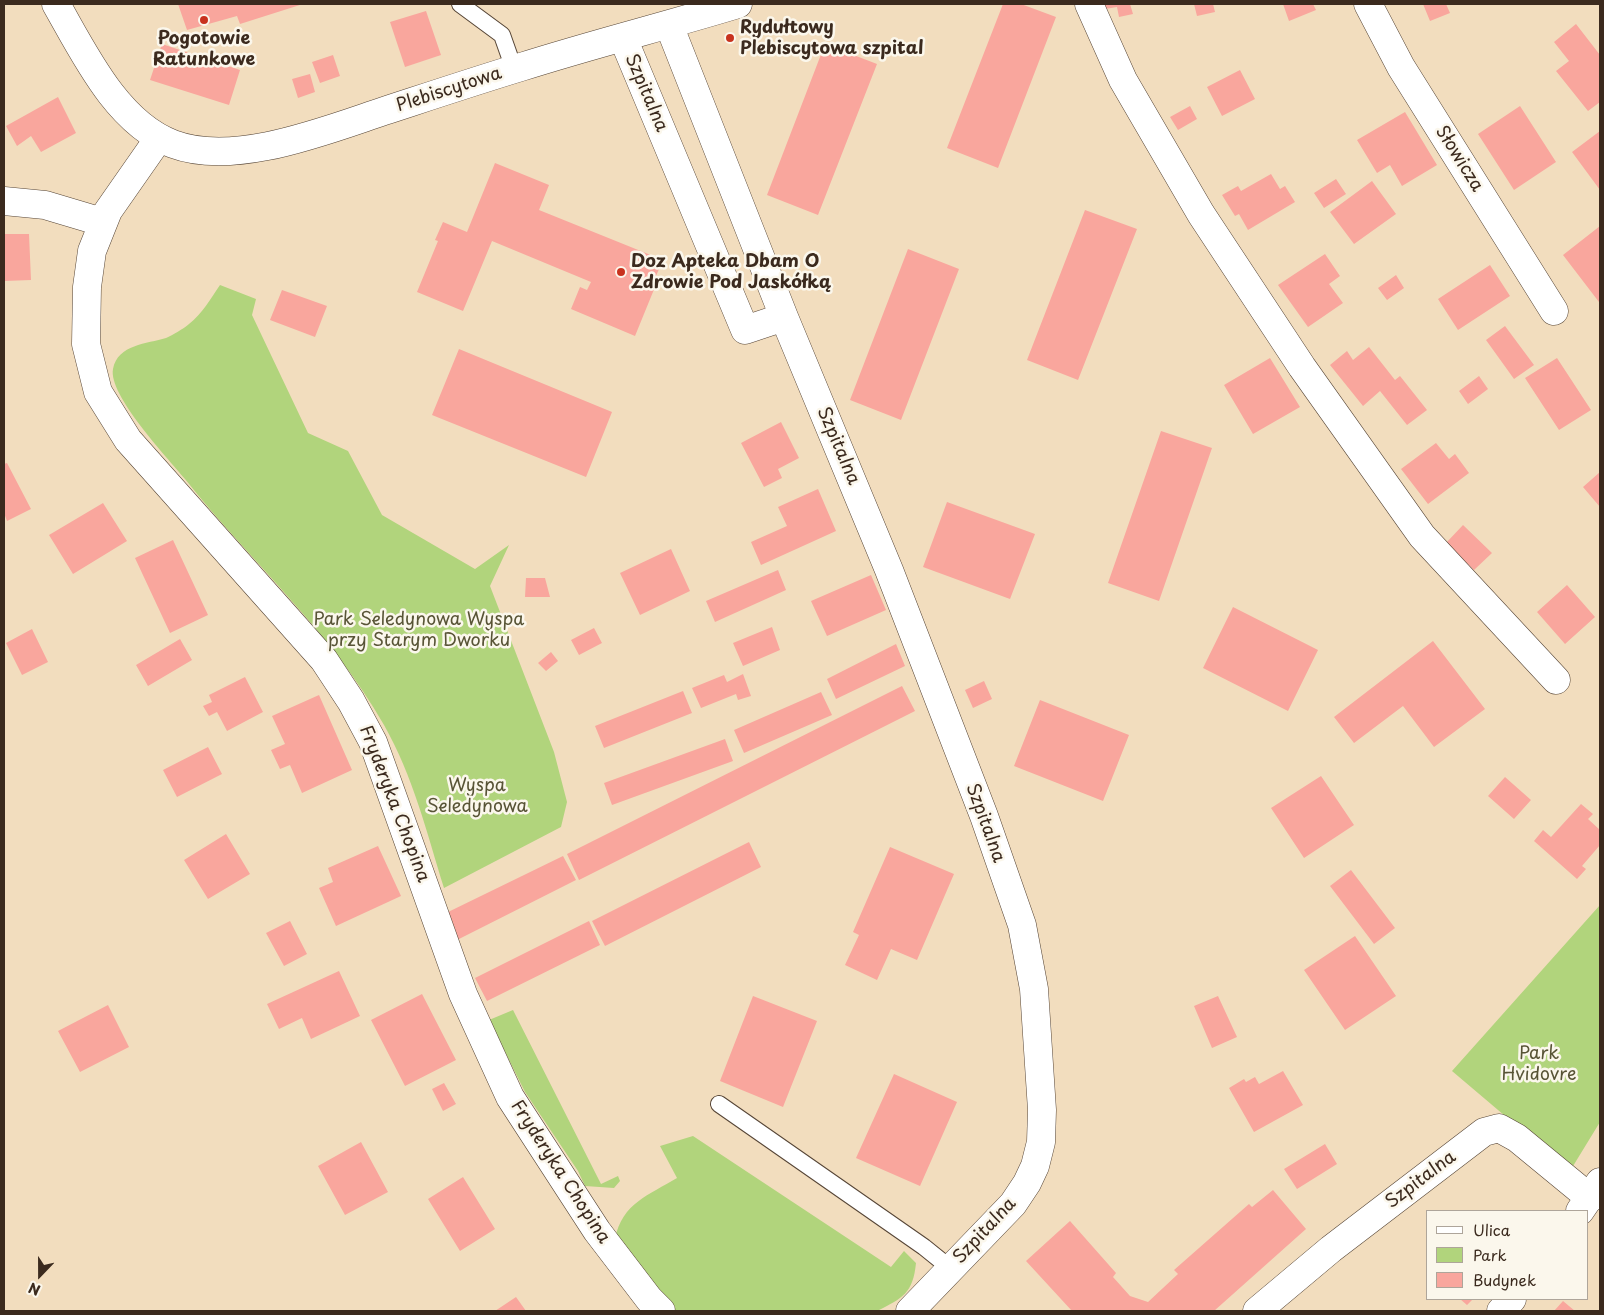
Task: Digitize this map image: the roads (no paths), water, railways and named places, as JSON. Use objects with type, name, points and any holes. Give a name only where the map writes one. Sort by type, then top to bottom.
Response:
[{"type":"street","name":"Plebiscytowa","points":[[56,4],[119,104],[143,128],[159,138],[193,150],[218,153],[248,150],[311,135],[514,69],[738,4]]},
{"type":"street","points":[[1089,4],[1124,80],[1201,214],[1307,375],[1422,536],[1556,680]]},
{"type":"street","name":"Słowicza","points":[[1368,4],[1401,67],[1554,311]]},
{"type":"street","name":"Szpitalna","points":[[669,25],[784,317],[889,570],[984,816],[1022,925],[1034,989],[1042,1110],[1041,1142],[1035,1166],[1027,1183],[1013,1204],[910,1311]]},
{"type":"street","name":"Szpitalna","points":[[623,38],[745,330],[784,317]]},
{"type":"street","name":"Fryderyka Chopina","points":[[159,138],[108,211],[102,222],[92,252],[87,286],[86,344],[98,392],[128,440],[324,660],[351,701],[373,742],[463,994],[510,1097],[597,1231],[649,1299],[661,1311]]},
{"type":"street","points":[[4,201],[45,205],[102,222]]},
{"type":"street","name":"Szpitalna","points":[[1257,1311],[1331,1249],[1484,1132],[1499,1128],[1517,1138],[1590,1197]]},
{"type":"street","points":[[1501,1311],[1511,1300]]},
{"type":"lane","points":[[460,4],[502,35],[514,69]]},
{"type":"lane","points":[[719,1104],[924,1247],[950,1268]]},
{"type":"place","name":"Pogotowie Ratunkowe","points":[[204,20]]},
{"type":"place","name":"Rydułtowy Plebiscytowa szpital","points":[[730,38]]},
{"type":"place","name":"Doz Apteka Dbam O Zdrowie Pod Jaskółką","points":[[621,272]]},
{"type":"park label","name":"Park Seledynowa Wyspa przy Starym Dworku","points":[[419,630]]},
{"type":"park label","name":"Wyspa Seledynowa","points":[[477,796]]},
{"type":"park label","name":"Park Hvidovre","points":[[1539,1064]]}]
